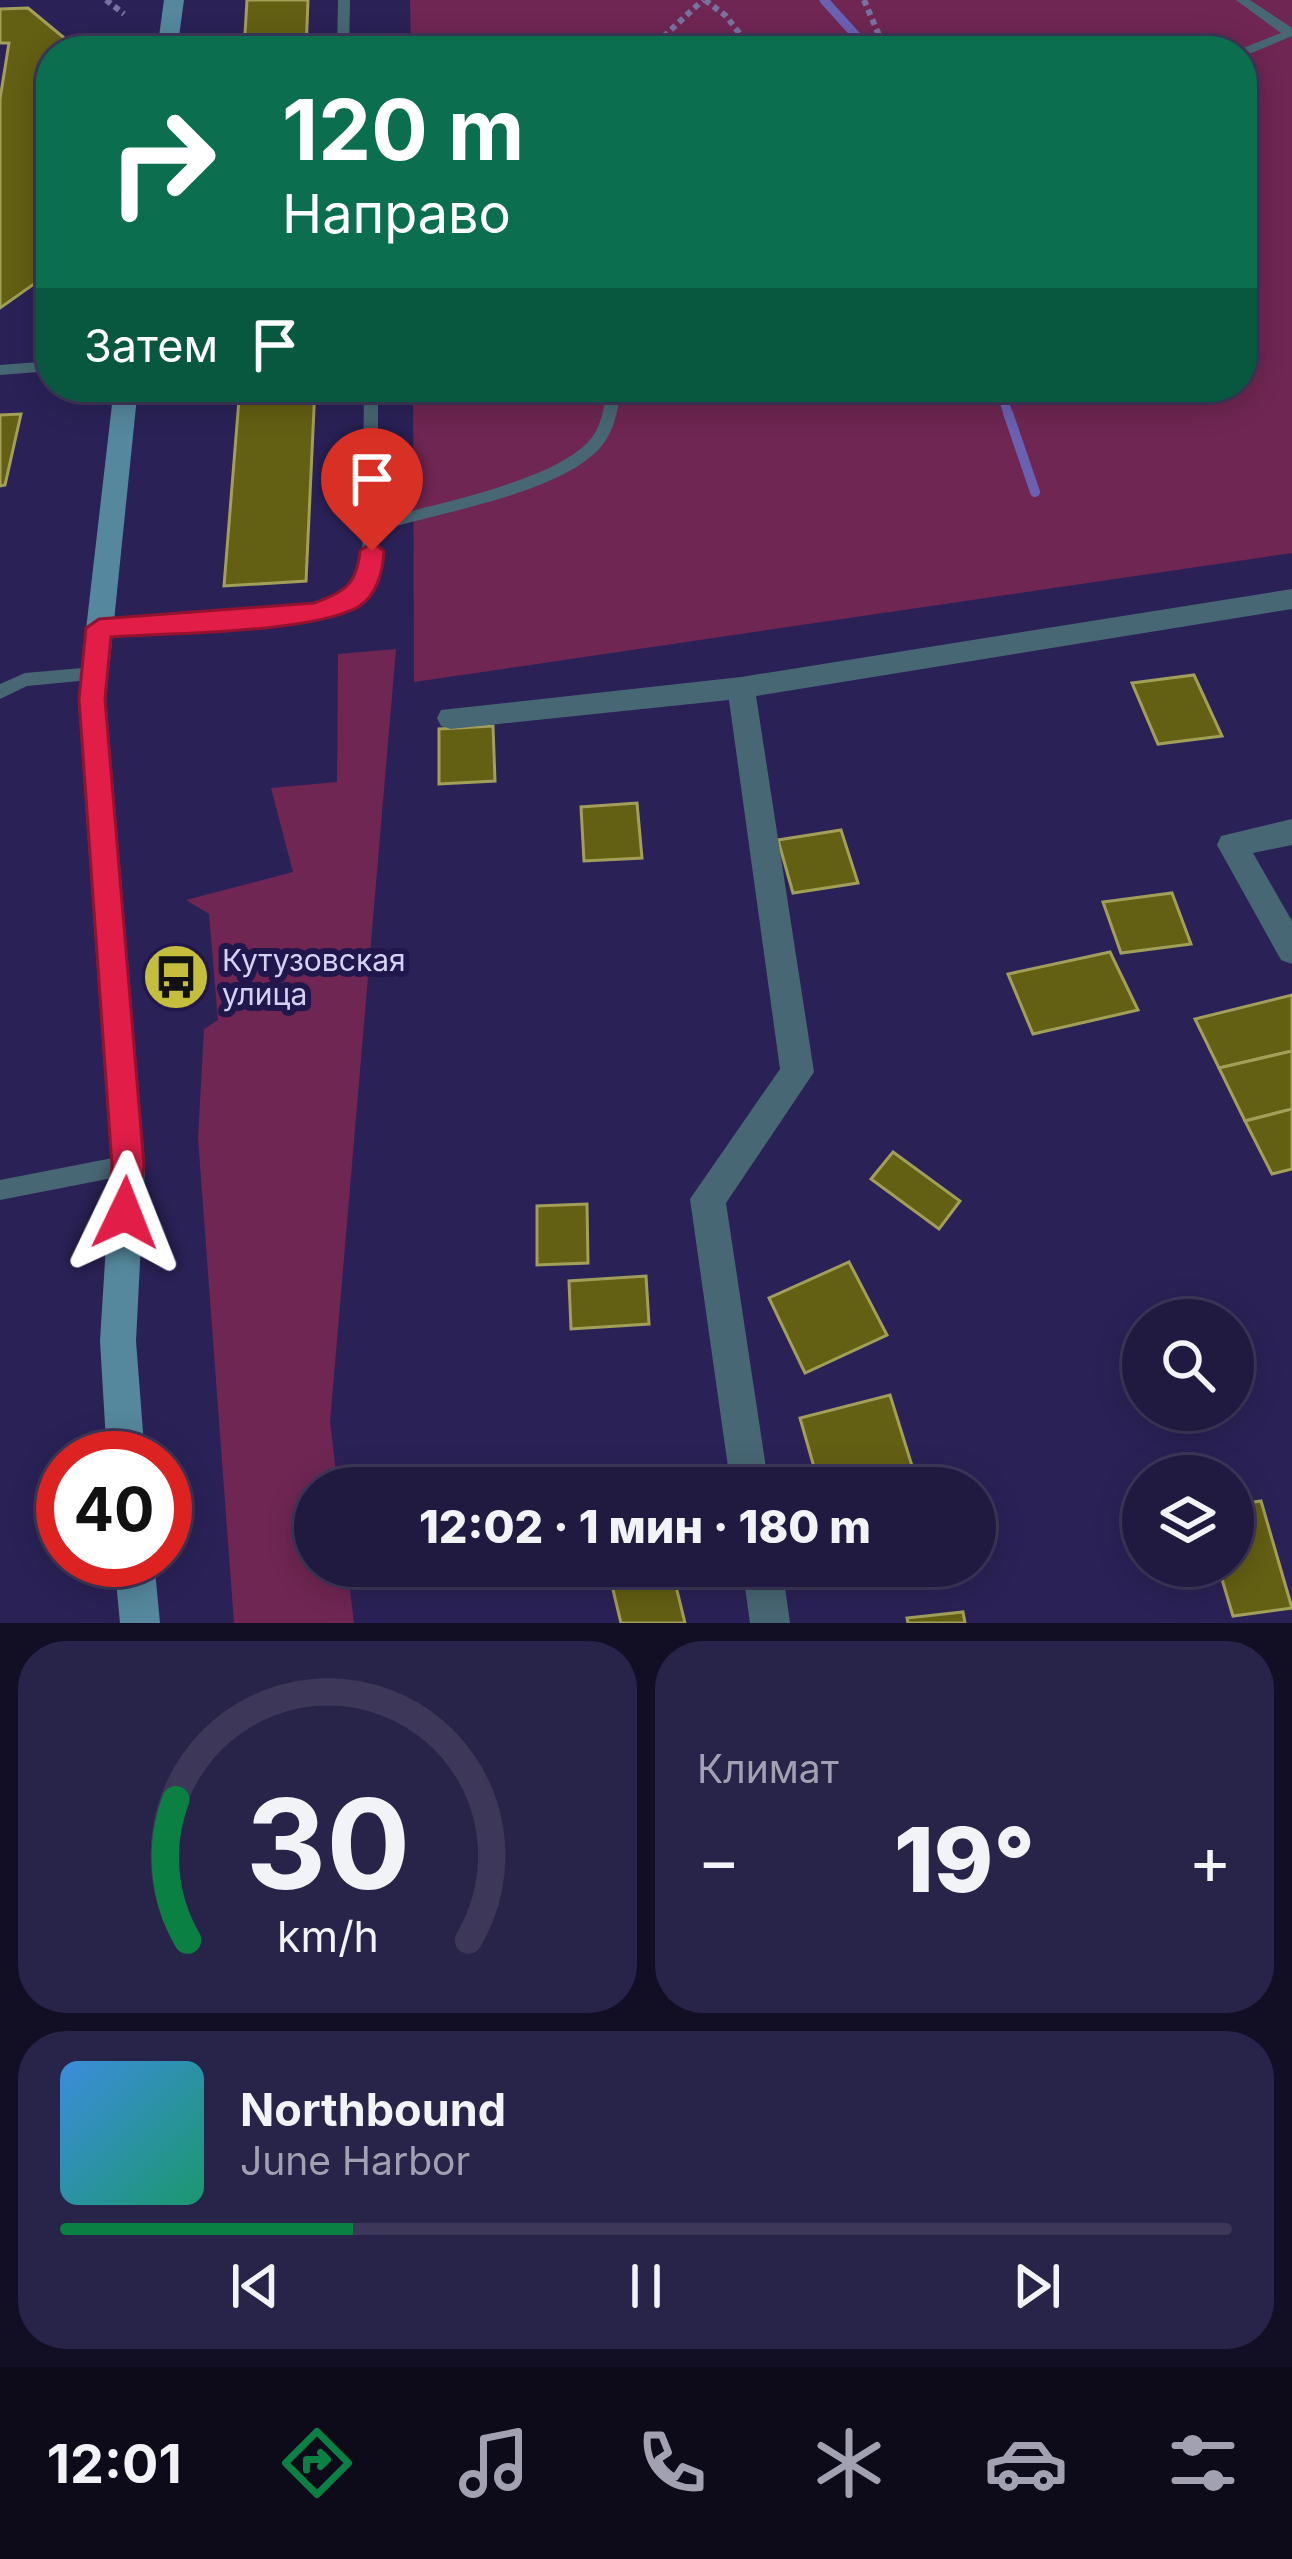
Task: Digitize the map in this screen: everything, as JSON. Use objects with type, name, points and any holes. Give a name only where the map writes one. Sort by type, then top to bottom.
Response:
[{"type":"street","points":[[169,36],[174,0]]},
{"type":"street","points":[[124,402],[94,674],[128,1165],[118,1341],[124,1431]]},
{"type":"street","points":[[451,718],[741,688],[1292,598]]},
{"type":"street","points":[[741,688],[797,1072],[708,1199],[747,1467]]},
{"type":"street","points":[[1292,832],[1232,845],[1292,950]]},
{"type":"street","points":[[137,1587],[140,1623]]},
{"type":"street","points":[[765,1587],[770,1623]]},
{"type":"lane","points":[[344,0],[344,36]]},
{"type":"lane","points":[[1242,0],[1290,32]]},
{"type":"lane","points":[[1257,46],[1290,32]]},
{"type":"lane","points":[[0,370],[36,368]]},
{"type":"lane","points":[[99,628],[316,612],[353,599],[370,575],[374,527],[371,402]]},
{"type":"lane","points":[[374,527],[520,485],[591,450],[610,421],[612,402]]},
{"type":"lane","points":[[0,692],[25,680],[94,674]]},
{"type":"lane","points":[[0,1190],[128,1165]]},
{"type":"path","points":[[106,0],[124,14]]},
{"type":"path","points":[[664,36],[704,0],[726,16],[741,36]]},
{"type":"path","points":[[864,0],[879,36]]},
{"type":"shaded area","points":[[410,0],[1292,0],[1292,553],[414,682],[413,402],[1257,402],[1257,36],[411,36]]},
{"type":"shaded area","points":[[396,649],[330,1422],[335,1467],[294,1467],[294,1587],[350,1587],[354,1623],[234,1623],[198,1138],[204,1029],[218,1020],[209,914],[186,900],[293,872],[271,788],[337,782],[338,654]]},
{"type":"building","points":[[247,0],[308,0],[307,36],[245,36]]},
{"type":"building","points":[[28,8],[62,36],[36,36],[36,283],[0,308],[0,99],[9,43],[0,43],[0,9]]},
{"type":"building","points":[[239,402],[314,402],[306,581],[224,586]]},
{"type":"building","points":[[21,414],[5,485],[0,486],[0,415]]},
{"type":"building","points":[[1194,675],[1222,736],[1158,744],[1132,683]]},
{"type":"building","points":[[493,726],[495,781],[439,784],[439,729]]},
{"type":"building","points":[[637,803],[642,858],[584,861],[581,807]]},
{"type":"building","points":[[841,830],[858,883],[793,893],[778,840]]},
{"type":"building","points":[[1172,893],[1191,944],[1121,953],[1103,902]]},
{"type":"building","points":[[1110,952],[1138,1010],[1033,1034],[1008,974]]},
{"type":"building","points":[[1292,995],[1292,1051],[1219,1068],[1195,1019]]},
{"type":"building","points":[[1292,1051],[1292,1109],[1245,1121],[1219,1068]]},
{"type":"building","points":[[1292,1109],[1292,1169],[1272,1174],[1245,1121]]},
{"type":"building","points":[[893,1152],[960,1201],[939,1229],[871,1179]]},
{"type":"building","points":[[587,1204],[588,1263],[537,1265],[537,1206]]},
{"type":"building","points":[[849,1262],[887,1335],[805,1373],[769,1298]]},
{"type":"building","points":[[646,1276],[649,1324],[571,1329],[569,1281]]},
{"type":"building","points":[[890,1395],[912,1467],[814,1467],[800,1418]]},
{"type":"building","points":[[1261,1501],[1292,1608],[1233,1616],[1224,1587],[1254,1587],[1254,1502]]},
{"type":"building","points":[[612,1587],[676,1587],[685,1623],[621,1623]]},
{"type":"building","points":[[963,1612],[965,1623],[908,1623],[907,1618]]},
{"type":"waterway","points":[[824,0],[856,36]]},
{"type":"waterway","points":[[1004,402],[1009,416]]},
{"type":"waterway","points":[[1008,413],[1035,492]]},
{"type":"place","name":"Кутузовская улица","points":[[176,977]]},
{"type":"route","points":[[125,1213],[128,1165],[92,699],[99,628],[316,612],[353,599],[370,575],[372,551]]}]
